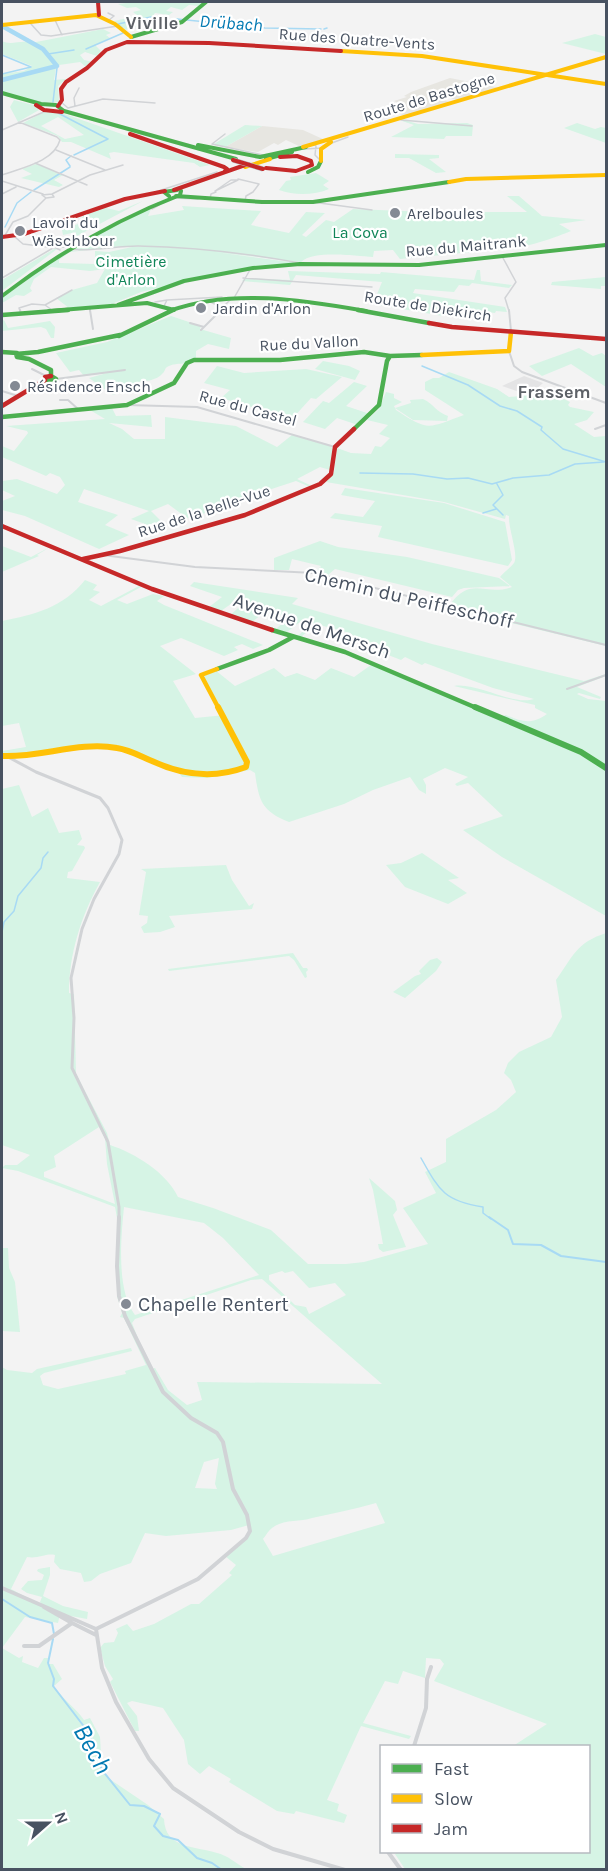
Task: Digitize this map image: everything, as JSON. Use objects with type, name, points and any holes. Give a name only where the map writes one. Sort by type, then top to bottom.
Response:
[{"type":"main road","points":[[98,2],[101,14],[99,15]]},
{"type":"main road","points":[[51,107],[66,82],[87,68],[106,50],[127,36],[185,20],[206,2]]},
{"type":"main road","points":[[2,25],[31,24],[99,15],[118,26],[127,36]]},
{"type":"main road","name":"Rue des Quatre-Vents","points":[[127,36],[413,55],[606,84]]},
{"type":"main road","name":"Route de Bastogne","points":[[172,192],[225,171],[316,146],[606,58]]},
{"type":"main road","name":"Route de Bastogne","points":[[172,192],[293,151],[549,75]]},
{"type":"main road","points":[[2,94],[284,173],[303,173],[315,169],[321,161],[316,146]]},
{"type":"main road","points":[[106,124],[254,157],[266,157],[306,147]]},
{"type":"main road","points":[[106,124],[224,167],[227,169],[225,171]]},
{"type":"main road","points":[[242,167],[288,156],[303,157],[312,163],[310,167],[298,171],[264,168]]},
{"type":"main road","points":[[3,237],[15,237],[71,217],[152,193],[172,192],[192,198],[245,201],[311,202],[381,194],[462,179],[606,176]]},
{"type":"main road","points":[[2,294],[63,248],[172,192]]},
{"type":"main road","name":"Rue du Maitrank","points":[[118,306],[138,296],[203,276],[251,268],[301,264],[406,265],[503,258],[606,245]]},
{"type":"main road","points":[[24,356],[118,336],[173,308],[221,298],[246,298]]},
{"type":"main road","points":[[208,301],[246,298]]},
{"type":"main road","name":"Route de Diekirch","points":[[246,298],[319,303],[452,327],[606,339]]},
{"type":"main road","points":[[2,315],[147,303],[173,308]]},
{"type":"main road","points":[[509,351],[511,332]]},
{"type":"main road","name":"Rue du Vallon","points":[[127,405],[174,383],[188,363],[194,360],[280,360],[364,352],[390,356],[509,351]]},
{"type":"main road","points":[[2,406],[49,378],[51,370],[24,356],[3,352]]},
{"type":"main road","points":[[335,447],[379,405],[387,361],[390,356]]},
{"type":"main road","name":"Rue du Castel","points":[[2,417],[127,405]]},
{"type":"main road","name":"Rue de la Belle-Vue","points":[[83,559],[245,515],[320,484],[331,474],[335,447]]},
{"type":"main road","name":"Avenue de Mersch","points":[[2,526],[152,589],[293,637],[331,646],[426,684],[581,752],[606,768]]},
{"type":"main road","points":[[2,756],[10,758],[69,748],[112,747],[135,753],[179,771],[213,774],[242,769],[246,767],[247,762],[201,675],[269,650],[293,637]]},
{"type":"street","points":[[108,13],[114,16],[109,20]]},
{"type":"street","points":[[55,20],[62,35]]},
{"type":"street","points":[[31,24],[42,36],[118,26]]},
{"type":"street","points":[[75,106],[74,98],[79,88]]},
{"type":"street","points":[[2,130],[51,107],[66,108],[103,99],[155,103]]},
{"type":"street","points":[[401,120],[418,124],[454,122],[472,126]]},
{"type":"street","points":[[2,174],[35,163],[56,150],[60,141],[57,137],[19,122]]},
{"type":"street","name":"Route de Bastogne","points":[[225,134],[212,144],[266,155],[316,146]]},
{"type":"street","points":[[56,150],[105,170]]},
{"type":"street","points":[[35,163],[87,185]]},
{"type":"street","points":[[2,182],[44,194],[52,194],[76,180],[123,165]]},
{"type":"street","points":[[172,192],[217,172]]},
{"type":"street","points":[[210,199],[211,194],[216,192],[222,184],[241,178],[259,184],[253,192],[246,196],[245,201]]},
{"type":"street","points":[[2,194],[17,186]]},
{"type":"street","points":[[44,194],[42,197],[46,198]]},
{"type":"street","points":[[3,237],[13,222],[28,216],[46,198],[54,197],[52,194]]},
{"type":"street","points":[[158,203],[171,198],[200,198]]},
{"type":"street","points":[[311,202],[372,210]]},
{"type":"street","points":[[15,237],[23,244],[63,248],[96,251],[131,246],[235,254],[301,264]]},
{"type":"street","points":[[2,278],[63,248]]},
{"type":"street","points":[[503,258],[516,282],[505,298],[510,313],[511,332]]},
{"type":"street","points":[[190,323],[202,328],[232,299],[251,268]]},
{"type":"street","points":[[243,278],[372,287]]},
{"type":"street","points":[[45,305],[72,290]]},
{"type":"street","points":[[155,302],[173,308],[221,298]]},
{"type":"street","points":[[208,301],[222,308]]},
{"type":"street","points":[[21,313],[19,308],[21,306],[36,303],[52,310]]},
{"type":"street","points":[[90,308],[93,329]]},
{"type":"street","points":[[509,351],[514,366],[522,372],[606,403]]},
{"type":"street","points":[[32,369],[49,378],[62,380],[125,370]]},
{"type":"street","points":[[2,391],[18,396]]},
{"type":"street","points":[[60,400],[69,399],[80,410]]},
{"type":"street","name":"Rue du Castel","points":[[127,405],[197,406],[335,447]]},
{"type":"street","points":[[595,429],[606,426]]},
{"type":"street","name":"Chemin du Peiffeschoff","points":[[103,555],[150,563],[223,570],[314,573],[606,645]]},
{"type":"street","points":[[567,689],[606,675]]},
{"type":"street","points":[[10,758],[36,772],[100,798],[108,808],[122,840],[119,854],[94,899],[74,957],[71,978],[74,1018],[72,1068],[108,1142],[119,1207],[117,1266],[119,1296],[125,1316],[157,1382],[176,1406],[217,1433],[223,1442],[233,1489],[250,1525],[246,1538],[198,1579],[96,1632],[72,1623],[44,1607]]},
{"type":"street","points":[[2,1588],[96,1632]]},
{"type":"street","points":[[24,1646],[39,1646],[72,1623]]},
{"type":"street","points":[[96,1632],[102,1668],[116,1702],[149,1759],[173,1788],[239,1832],[273,1849],[345,1869]]},
{"type":"street","points":[[414,1745],[426,1708],[427,1679],[431,1667]]},
{"type":"street","points":[[389,1853],[401,1869]]},
{"type":"shaded area","points":[[450,78],[500,88],[457,100],[434,94],[428,96],[450,102],[405,116],[390,110],[404,106],[394,101],[407,97],[404,96],[411,92]]},
{"type":"shaded area","points":[[262,126],[303,130],[325,140],[301,147],[286,140],[278,145],[274,143],[258,152],[225,147]]},
{"type":"shaded area","points":[[524,376],[543,383],[533,392],[525,394],[502,386]]},
{"type":"green space","points":[[206,2],[200,6],[189,5],[182,10],[171,7],[166,11],[173,12],[169,15],[155,13],[153,16],[164,23],[149,27],[147,24],[125,30],[114,21],[138,16],[133,12],[141,10],[118,4]]},
{"type":"green space","points":[[103,29],[111,33],[106,35],[110,38],[95,45],[101,51],[97,56],[85,52],[80,55],[84,60],[93,62],[86,67],[80,62],[59,65],[56,68],[54,80],[66,79],[58,86],[59,102],[42,103],[2,92],[2,74],[24,71],[32,66],[2,54],[2,41],[31,43]]},
{"type":"green space","points":[[595,34],[606,37],[606,54],[562,43]]},
{"type":"green space","points":[[14,100],[37,106],[39,110],[18,122],[10,107]]},
{"type":"green space","points":[[44,112],[59,112],[210,165],[200,167],[194,163],[114,152],[109,153],[111,159],[71,142],[62,142],[58,136],[23,123]],"holes":[[[58,117],[84,135],[65,139],[41,126]]]},
{"type":"green space","points":[[402,121],[418,124],[467,123],[473,125],[472,136],[446,136],[444,139],[391,137],[414,125]]},
{"type":"green space","points":[[577,123],[595,129],[606,128],[606,143],[564,128]]},
{"type":"green space","points":[[245,125],[262,126],[225,147],[214,144]]},
{"type":"green space","points":[[395,154],[439,155],[439,158],[429,159],[446,172],[436,173],[409,158],[395,158]]},
{"type":"green space","points":[[36,164],[63,175],[54,180],[63,185],[59,187],[21,178],[32,174],[22,169]]},
{"type":"green space","points":[[316,173],[329,181],[323,185],[329,189],[305,194],[279,190],[286,181],[291,180],[290,177]]},
{"type":"green space","points":[[507,196],[519,196],[542,216],[586,220],[559,224],[571,231],[528,245],[511,247],[482,243],[477,244],[482,251],[400,259],[393,250],[374,251],[373,257],[324,255],[307,258],[301,262],[215,252],[297,263],[254,266],[141,292],[112,304],[69,308],[56,298],[72,290],[97,283],[105,269],[90,271],[51,267],[34,279],[30,288],[32,291],[24,296],[16,295],[2,303],[2,298],[68,250],[79,251],[73,247],[122,219],[148,209],[151,209],[148,216],[184,210],[182,206],[261,211],[251,225],[289,233],[306,212],[325,213],[302,235],[306,237],[326,220],[334,222],[353,209],[527,212]],"holes":[[[123,246],[155,247],[132,247],[109,252],[95,251],[95,257],[98,258],[94,259],[95,264],[59,263],[59,260],[70,252]]]},
{"type":"green space","points":[[143,201],[75,237],[76,232],[63,235],[62,230],[78,224],[84,215],[106,208],[119,211]]},
{"type":"green space","points":[[57,249],[2,291],[2,280]]},
{"type":"green space","points":[[477,270],[480,270],[481,281],[512,285],[509,288],[472,283],[469,286],[459,285],[454,292],[415,289],[413,293],[505,307],[507,312],[478,311],[476,313],[451,308],[443,316],[373,304],[382,282],[296,275],[290,285],[242,281],[245,278],[290,280],[288,271],[380,274],[381,272],[474,280]]},
{"type":"green space","points":[[606,277],[606,286],[601,286],[601,289],[551,285],[552,282]]},
{"type":"green space","points":[[171,316],[201,326],[200,329],[231,338],[229,349],[208,344],[196,351],[196,359],[169,366],[157,378],[136,382],[135,385],[113,395],[89,378],[107,373],[84,376],[79,370],[70,372],[56,353],[107,342]]},
{"type":"green space","points":[[4,320],[8,328],[50,321],[55,327],[54,338],[51,338],[46,329],[41,327],[2,331]]},
{"type":"green space","points":[[579,348],[593,356],[602,353],[606,356],[606,387],[571,364],[542,376],[529,366]]},
{"type":"green space","points":[[323,361],[349,366],[360,371],[355,380],[315,369]]},
{"type":"green space","points":[[217,366],[244,373],[306,369],[342,377],[316,399],[311,398],[292,419],[221,398],[230,390],[204,383]]},
{"type":"green space","points":[[449,372],[497,389],[509,397],[532,395],[538,390],[558,400],[564,399],[570,402],[568,405],[570,407],[594,412],[587,420],[574,424],[594,437],[606,436],[606,646],[453,609],[454,607],[449,606],[464,591],[478,588],[493,590],[512,587],[500,577],[515,559],[509,516],[506,515],[505,519],[444,502],[326,482],[334,472],[337,448],[351,453],[371,454],[375,446],[381,447],[390,438],[379,434],[388,425],[367,420],[379,409],[386,392],[394,394],[394,398],[402,402],[394,406],[396,410],[423,425],[435,425],[464,415],[425,390],[425,382]]},
{"type":"green space","points":[[354,382],[367,386],[346,406],[370,414],[358,425],[337,418],[325,429],[303,422],[323,401],[329,403]]},
{"type":"green space","points":[[423,399],[448,416],[447,421],[413,420],[395,408],[411,403],[410,400]]},
{"type":"green space","points":[[112,408],[116,416],[151,415],[152,427],[109,423],[122,429],[134,439],[165,439],[165,417],[236,426],[277,447],[292,435],[330,446],[333,449],[330,470],[320,467],[297,479],[312,486],[310,487],[296,481],[238,500],[242,503],[187,518],[168,504],[151,511],[161,521],[148,525],[131,519],[149,511],[84,489],[78,502],[118,515],[105,525],[129,535],[99,549],[25,516],[2,510],[2,501],[15,496],[2,490],[2,481],[17,479],[57,494],[65,485],[60,477],[50,473],[46,476],[2,457],[2,446],[14,451],[28,433],[6,426],[105,419],[90,410]]},
{"type":"green space","points":[[345,488],[444,503],[505,522],[512,560],[508,566],[378,537],[382,526],[330,518],[335,513],[363,517],[375,501],[341,495]]},
{"type":"green space","points":[[320,541],[338,547],[407,557],[499,578],[510,586],[464,588],[458,590],[452,597],[335,569],[328,575],[316,572],[321,566],[292,559],[289,570],[274,570],[274,558]]},
{"type":"green space","points":[[2,546],[31,557],[50,547],[37,555],[39,556],[2,572]]},
{"type":"green space","points":[[85,580],[97,585],[93,590],[100,592],[89,600],[101,606],[139,586],[141,587],[117,600],[127,604],[153,594],[164,596],[157,601],[263,645],[253,649],[242,644],[234,647],[238,650],[224,656],[181,638],[160,646],[196,674],[173,681],[195,718],[225,715],[204,679],[206,673],[215,670],[235,686],[274,668],[285,677],[297,673],[315,680],[331,668],[354,677],[371,665],[500,717],[506,715],[522,721],[532,721],[547,714],[535,708],[535,705],[454,686],[473,687],[515,699],[534,699],[493,688],[425,663],[422,665],[405,657],[401,660],[360,644],[359,640],[350,633],[316,624],[301,637],[298,636],[309,625],[300,622],[287,632],[276,629],[288,618],[267,610],[252,622],[230,615],[243,604],[235,601],[221,611],[209,607],[222,597],[190,586],[194,582],[298,598],[292,604],[432,644],[584,681],[606,674],[606,676],[577,687],[601,697],[600,699],[577,694],[588,699],[606,701],[606,916],[502,857],[463,830],[503,816],[468,783],[457,786],[455,784],[468,777],[445,768],[423,779],[426,794],[419,790],[410,777],[373,790],[344,804],[289,822],[273,814],[263,804],[255,773],[250,770],[207,778],[182,777],[179,773],[112,748],[46,751],[18,756],[4,754],[2,751],[26,747],[19,723],[2,726],[2,621],[48,608],[68,597]]},
{"type":"green space","points":[[19,785],[32,817],[48,808],[59,833],[79,830],[82,839],[77,845],[85,848],[72,871],[68,872],[67,878],[100,882],[77,936],[71,964],[69,993],[74,994],[76,1074],[107,1133],[110,1145],[130,1153],[149,1165],[166,1180],[178,1197],[271,1230],[308,1264],[364,1262],[428,1244],[403,1208],[436,1193],[425,1172],[446,1162],[446,1139],[496,1110],[516,1092],[511,1080],[504,1073],[508,1063],[519,1052],[551,1037],[562,1017],[556,980],[582,946],[606,933],[606,1869],[405,1869],[396,1853],[590,1853],[590,1745],[515,1745],[547,1724],[434,1681],[444,1664],[440,1659],[426,1658],[425,1678],[403,1671],[398,1684],[385,1681],[363,1723],[411,1736],[409,1739],[361,1726],[327,1800],[339,1804],[337,1811],[347,1815],[344,1823],[296,1811],[294,1814],[277,1811],[229,1782],[231,1779],[209,1766],[200,1774],[188,1764],[184,1740],[163,1708],[132,1701],[127,1703],[137,1716],[139,1731],[135,1731],[110,1682],[113,1679],[105,1666],[100,1648],[104,1643],[114,1642],[118,1633],[116,1629],[127,1624],[133,1631],[154,1624],[191,1604],[199,1604],[232,1575],[229,1573],[236,1565],[225,1556],[244,1539],[249,1525],[231,1530],[166,1536],[145,1533],[131,1563],[100,1574],[91,1581],[84,1582],[81,1573],[60,1569],[54,1562],[55,1555],[27,1557],[11,1589],[43,1606],[40,1602],[42,1597],[21,1589],[28,1581],[42,1580],[44,1575],[37,1571],[38,1569],[50,1567],[50,1575],[43,1596],[63,1606],[88,1612],[87,1619],[60,1614],[58,1623],[25,1617],[2,1648],[2,1367],[7,1370],[32,1373],[37,1369],[131,1348],[132,1351],[44,1373],[40,1376],[43,1385],[58,1389],[126,1374],[125,1371],[146,1365],[124,1318],[120,1317],[122,1313],[117,1296],[115,1207],[18,1171],[2,1168],[5,1165],[17,1165],[30,1155],[2,1145],[2,789]],"holes":[[[99,1127],[105,1138],[107,1164],[115,1204],[44,1177],[44,1172],[56,1167],[54,1156]],[[124,1207],[204,1223],[223,1238],[259,1275],[135,1315],[129,1304],[122,1278]],[[282,1271],[285,1273],[293,1271],[309,1288],[335,1283],[346,1295],[309,1314],[306,1307],[295,1305],[269,1280],[269,1275]],[[262,1279],[382,1384],[197,1382],[202,1400],[187,1405],[168,1390],[155,1368],[150,1369],[132,1323],[135,1319],[251,1280]],[[219,1458],[215,1484],[217,1489],[195,1488],[204,1462]],[[376,1503],[385,1523],[273,1556],[263,1539],[271,1529],[281,1523]]]},
{"type":"green space","points":[[422,853],[459,878],[448,880],[467,893],[448,904],[405,887],[386,865],[401,863]]},
{"type":"green space","points":[[226,865],[232,880],[249,906],[254,903],[252,909],[169,916],[175,927],[160,932],[144,933],[141,927],[147,923],[148,916],[139,915],[146,872],[141,869]]},
{"type":"green space","points":[[293,953],[303,968],[307,968],[307,977],[305,978],[289,956],[169,971],[168,969]]},
{"type":"green space","points":[[437,958],[442,962],[436,971],[405,998],[393,992],[421,974],[419,971],[430,960]]},
{"type":"green space","points":[[369,1178],[395,1201],[397,1210],[393,1215],[406,1247],[383,1252],[379,1249],[378,1244],[383,1244]]},
{"type":"green space","points":[[2,1248],[8,1248],[9,1268],[15,1282],[20,1332],[2,1331]]},
{"type":"green space","points":[[2,1648],[19,1658],[23,1656],[22,1662],[38,1668],[44,1658],[48,1658],[47,1664],[53,1664],[62,1679],[54,1686],[84,1720],[90,1718],[100,1737],[102,1770],[111,1780],[164,1819],[166,1829],[175,1841],[217,1853],[246,1869],[2,1869]]},
{"type":"waterway","name":"Drübach","points":[[122,28],[118,24],[151,17],[165,23],[177,19],[265,28],[321,29]]},
{"type":"waterway","points":[[2,26],[43,49],[57,66],[2,80]]},
{"type":"waterway","name":"Drübach","points":[[86,49],[123,33]]},
{"type":"waterway","name":"Drübach","points":[[48,54],[74,50]]},
{"type":"waterway","points":[[2,55],[31,67],[2,74]]},
{"type":"waterway","points":[[53,102],[57,68]]},
{"type":"waterway","points":[[58,113],[108,139],[74,155]]},
{"type":"waterway","points":[[70,166],[66,160],[71,156]]},
{"type":"waterway","points":[[34,190],[70,167]]},
{"type":"waterway","points":[[5,227],[17,203],[31,192]]},
{"type":"waterway","points":[[422,366],[468,385],[500,406],[517,411],[542,427],[541,430],[563,449],[606,462]]},
{"type":"waterway","points":[[360,473],[413,474],[447,479],[468,478],[492,484],[513,478],[549,475],[575,464],[604,462]]},
{"type":"waterway","points":[[497,484],[503,495],[493,505],[503,515]]},
{"type":"waterway","points":[[483,513],[496,509]]},
{"type":"waterway","points":[[2,932],[4,922],[14,911],[18,896],[41,868],[43,858],[48,852]]},
{"type":"waterway","points":[[421,1158],[444,1192],[459,1201],[483,1207],[483,1213],[491,1219]]},
{"type":"waterway","points":[[489,1217],[508,1230],[513,1244],[541,1245],[561,1256],[606,1262]]},
{"type":"waterway","name":"Bech","points":[[2,1599],[30,1617],[52,1623],[54,1634]]},
{"type":"waterway","name":"Bech","points":[[53,1639],[48,1663],[54,1679],[53,1686],[89,1733],[102,1770],[130,1805],[144,1806],[160,1814],[154,1826],[163,1836],[178,1840],[197,1858],[212,1863],[222,1870]]},
{"type":"traffic: fast","points":[[131,37],[182,22],[206,2]]},
{"type":"traffic: fast","points":[[2,93],[41,104],[56,105],[64,111],[236,159]]},
{"type":"traffic: fast","points":[[198,145],[260,157],[306,147]]},
{"type":"traffic: fast","points":[[266,159],[292,152]]},
{"type":"traffic: fast","points":[[308,172],[318,167],[321,161]]},
{"type":"traffic: fast","points":[[176,196],[296,203],[364,196],[449,182]]},
{"type":"traffic: fast","points":[[169,196],[164,192],[177,190]]},
{"type":"traffic: fast","points":[[2,296],[44,265],[87,238],[132,214],[180,195],[181,191]]},
{"type":"traffic: fast","points":[[118,305],[184,281],[230,271],[277,265],[419,265],[606,245]]},
{"type":"traffic: fast","points":[[119,336],[177,308],[215,300],[245,298],[339,306],[429,323]]},
{"type":"traffic: fast","points":[[2,315],[147,303],[174,310]]},
{"type":"traffic: fast","points":[[45,380],[56,379],[51,376],[51,370],[29,359],[17,357],[16,354],[38,352],[120,335]]},
{"type":"traffic: fast","points":[[2,352],[17,353]]},
{"type":"traffic: fast","points":[[2,417],[127,405],[174,383],[187,363],[194,360],[280,360],[364,352],[390,356],[422,355]]},
{"type":"traffic: fast","points":[[354,429],[379,405],[387,361],[390,356]]},
{"type":"traffic: fast","points":[[272,630],[345,652],[581,752],[606,768]]},
{"type":"traffic: fast","points":[[217,669],[269,650],[293,637]]},
{"type":"traffic: slow","points":[[2,25],[96,15],[115,24],[131,37]]},
{"type":"traffic: slow","points":[[341,51],[422,56],[606,84]]},
{"type":"traffic: slow","points":[[303,147],[606,57]]},
{"type":"traffic: slow","points":[[321,161],[321,149],[331,142]]},
{"type":"traffic: slow","points":[[245,167],[270,159]]},
{"type":"traffic: slow","points":[[449,182],[466,179],[606,175]]},
{"type":"traffic: slow","points":[[422,355],[509,351],[511,332]]},
{"type":"traffic: slow","points":[[2,756],[30,756],[84,748],[112,747],[129,751],[177,771],[189,773],[224,774],[246,767],[247,762],[201,675],[217,669]]},
{"type":"traffic: jam","points":[[98,2],[99,15]]},
{"type":"traffic: jam","points":[[58,106],[62,100],[61,89],[66,82],[87,68],[106,50],[127,42],[209,43],[341,51]]},
{"type":"traffic: jam","points":[[36,105],[44,110],[62,112]]},
{"type":"traffic: jam","points":[[130,134],[224,167],[227,169],[225,171]]},
{"type":"traffic: jam","points":[[266,168],[296,171],[312,165],[311,161],[297,156],[280,157]]},
{"type":"traffic: jam","points":[[233,160],[263,169]]},
{"type":"traffic: jam","points":[[174,190],[248,164]]},
{"type":"traffic: jam","points":[[2,237],[24,234],[125,199],[165,191]]},
{"type":"traffic: jam","points":[[429,323],[452,327],[606,339]]},
{"type":"traffic: jam","points":[[2,406],[45,380],[45,377],[51,376]]},
{"type":"traffic: jam","points":[[83,559],[120,551],[245,515],[320,484],[331,474],[335,447],[354,429]]},
{"type":"traffic: jam","points":[[2,526],[152,589],[272,630]]},
{"type":"place","name":"Arelboules","points":[[395,213]]},
{"type":"place","name":"Lavoir du Wäschbour","points":[[20,231]]},
{"type":"place","name":"Jardin d'Arlon","points":[[201,308]]},
{"type":"place","name":"Résidence Ensch","points":[[15,386]]},
{"type":"place","name":"Chapelle Rentert","points":[[126,1304]]},
{"type":"district","name":"Viville","points":[[152,23]]},
{"type":"district","name":"Frassem","points":[[554,392]]},
{"type":"park label","name":"La Cova","points":[[360,232]]},
{"type":"park label","name":"Cimetière d'Arlon","points":[[131,270]]}]
